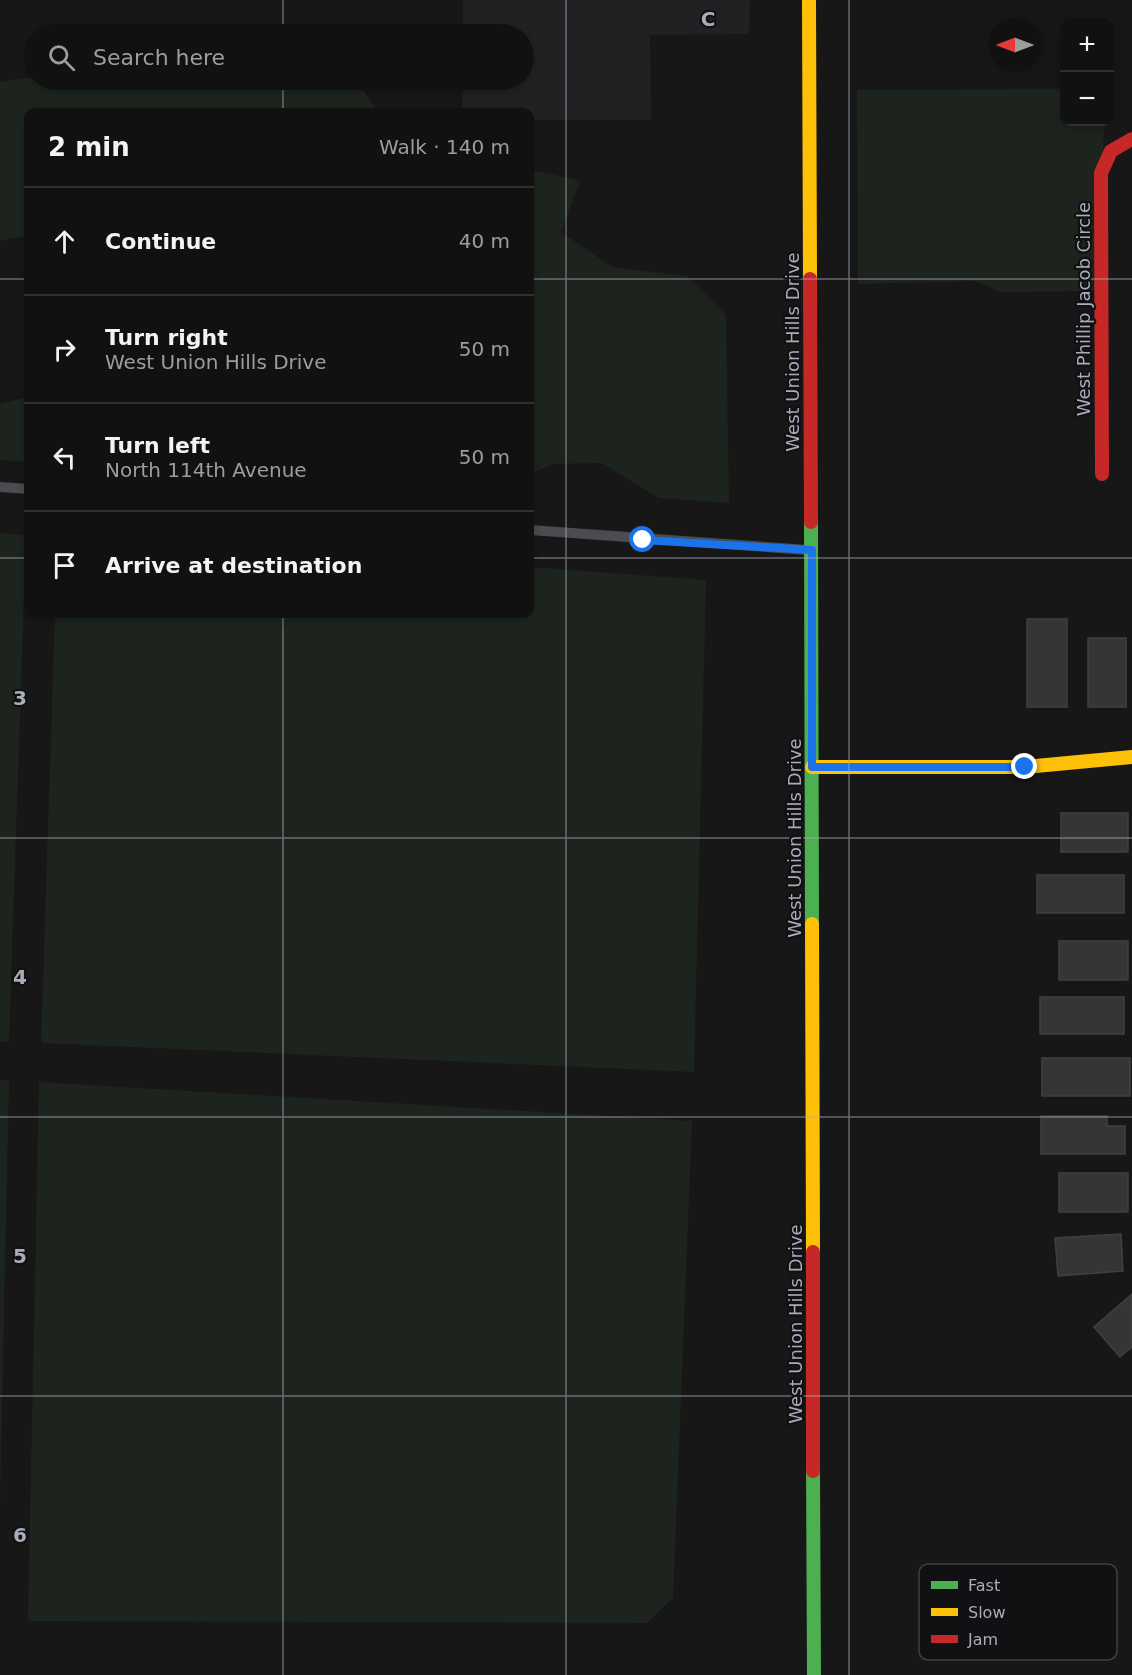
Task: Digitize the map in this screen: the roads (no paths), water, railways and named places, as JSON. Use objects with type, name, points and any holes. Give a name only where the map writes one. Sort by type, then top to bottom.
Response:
[{"type":"main road","name":"West Union Hills Drive","points":[[809,0],[814,1675]]},
{"type":"main road","name":"West Phillip Jacob Circle","points":[[1102,474],[1101,173],[1104,159],[1113,148],[1132,139]]},
{"type":"main road","points":[[812,767],[1035,766],[1132,757]]},
{"type":"lane","points":[[0,487],[24,489]]},
{"type":"lane","points":[[534,530],[812,550]]}]
